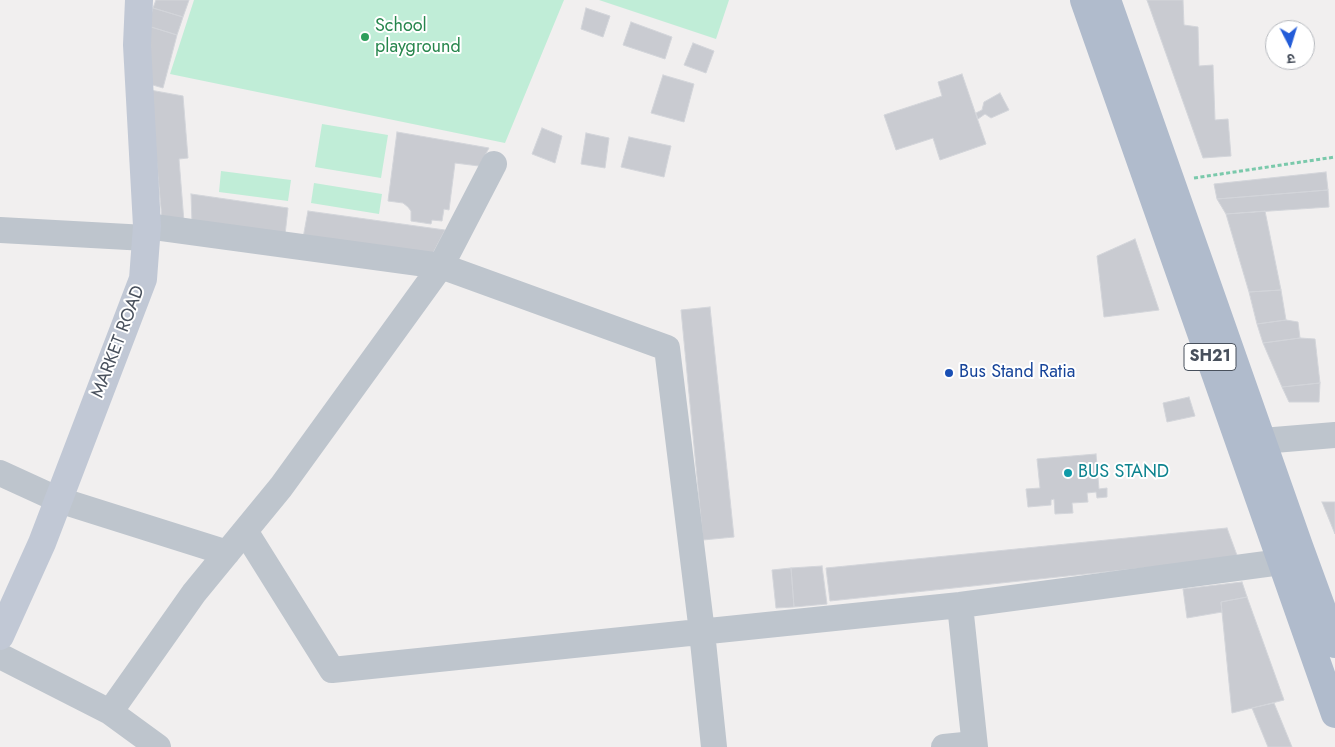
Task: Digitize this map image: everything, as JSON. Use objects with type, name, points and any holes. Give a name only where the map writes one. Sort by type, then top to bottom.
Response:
[{"type":"main road","name":"SH21","points":[[1084,0],[1335,714]]},
{"type":"main road","name":"SH21","points":[[1107,0],[1335,644]]},
{"type":"street","name":"MARKET ROAD","points":[[0,636],[42,543],[143,280],[146,232],[137,45],[139,0]]},
{"type":"street","points":[[110,712],[194,593],[281,487],[441,266],[494,164]]},
{"type":"street","points":[[0,230],[146,232],[441,266],[667,348],[702,632],[714,747]]},
{"type":"street","points":[[1262,441],[1335,435]]},
{"type":"street","points":[[0,473],[58,500],[227,553]]},
{"type":"street","points":[[245,531],[332,670],[960,604],[1281,562]]},
{"type":"street","points":[[944,747],[974,746],[960,604]]},
{"type":"street","points":[[0,656],[110,712],[158,747]]},
{"type":"path","points":[[1171,181],[1335,157]]},
{"type":"green space","name":"School playground","points":[[194,0],[564,0],[505,143],[170,74]]},
{"type":"green space","points":[[599,0],[729,0],[716,39]]},
{"type":"green space","points":[[322,124],[388,135],[381,178],[315,167]]},
{"type":"green space","points":[[221,171],[291,180],[288,201],[219,192]]},
{"type":"green space","points":[[314,183],[382,194],[379,214],[311,203]]},
{"type":"building","points":[[156,0],[189,0],[183,17],[153,8]]},
{"type":"building","points":[[1147,0],[1183,0],[1184,25],[1198,27],[1199,66],[1213,65],[1215,120],[1228,119],[1231,156],[1203,158]]},
{"type":"building","points":[[153,8],[183,17],[177,35],[148,26]]},
{"type":"building","points":[[586,8],[610,16],[603,37],[581,29]]},
{"type":"building","points":[[631,22],[672,37],[665,59],[623,45]]},
{"type":"building","points":[[148,26],[177,35],[163,88],[146,83]]},
{"type":"building","points":[[693,43],[714,51],[706,73],[684,65]]},
{"type":"building","points":[[962,74],[986,144],[940,160],[933,138],[896,150],[884,115],[942,96],[938,82]]},
{"type":"building","points":[[663,75],[694,84],[684,122],[651,113]]},
{"type":"building","points":[[150,90],[183,96],[188,158],[179,159],[184,222],[162,219]]},
{"type":"building","points":[[1000,93],[1009,110],[991,118],[985,114],[978,119],[976,113],[982,110],[984,102]]},
{"type":"building","points":[[542,128],[562,136],[555,163],[532,154]]},
{"type":"building","points":[[397,132],[489,148],[479,166],[455,163],[449,210],[444,209],[442,221],[432,220],[431,224],[411,221],[411,211],[408,207],[403,203],[388,201]]},
{"type":"building","points":[[586,133],[609,138],[605,168],[581,164]]},
{"type":"building","points":[[629,137],[671,146],[664,177],[621,167]]},
{"type":"building","points":[[1326,172],[1328,190],[1217,199],[1214,184]]},
{"type":"building","points":[[1328,190],[1329,207],[1226,214],[1217,199]]},
{"type":"building","points":[[191,194],[288,208],[285,235],[192,223]]},
{"type":"building","points":[[308,211],[445,230],[432,255],[303,238]]},
{"type":"building","points":[[1265,211],[1281,290],[1249,292],[1226,214]]},
{"type":"building","points":[[1135,239],[1159,310],[1104,317],[1097,256]]},
{"type":"building","points":[[1281,290],[1286,320],[1257,324],[1249,292]]},
{"type":"building","points":[[710,307],[734,537],[703,540],[681,310]]},
{"type":"building","points":[[1286,320],[1298,322],[1300,338],[1263,343],[1257,324]]},
{"type":"building","points":[[1300,338],[1315,339],[1320,383],[1282,387],[1263,343]]},
{"type":"building","points":[[1320,383],[1319,402],[1289,402],[1282,387]]},
{"type":"building","points":[[1189,397],[1195,416],[1167,422],[1163,403]]},
{"type":"building","name":"BUS STAND","points":[[1096,454],[1099,489],[1107,488],[1107,497],[1097,498],[1096,492],[1087,493],[1088,502],[1072,503],[1073,513],[1055,514],[1054,499],[1051,500],[1051,505],[1028,507],[1026,489],[1040,488],[1037,459]]},
{"type":"building","points":[[1322,502],[1335,502],[1335,534]]},
{"type":"building","points":[[1227,528],[1238,558],[830,601],[826,568]]},
{"type":"building","points":[[822,566],[827,604],[794,607],[791,568]]},
{"type":"building","points":[[791,568],[794,607],[776,608],[772,570]]},
{"type":"building","points":[[1242,582],[1247,597],[1221,602],[1222,612],[1187,618],[1183,589]]},
{"type":"building","points":[[1247,597],[1284,700],[1232,713],[1221,602]]},
{"type":"building","points":[[1274,703],[1292,747],[1268,747],[1252,708]]},
{"type":"place","name":"School playground","points":[[365,37]]},
{"type":"place","name":"Bus Stand Ratia","points":[[949,373]]},
{"type":"place","name":"BUS STAND","points":[[1068,473]]}]
